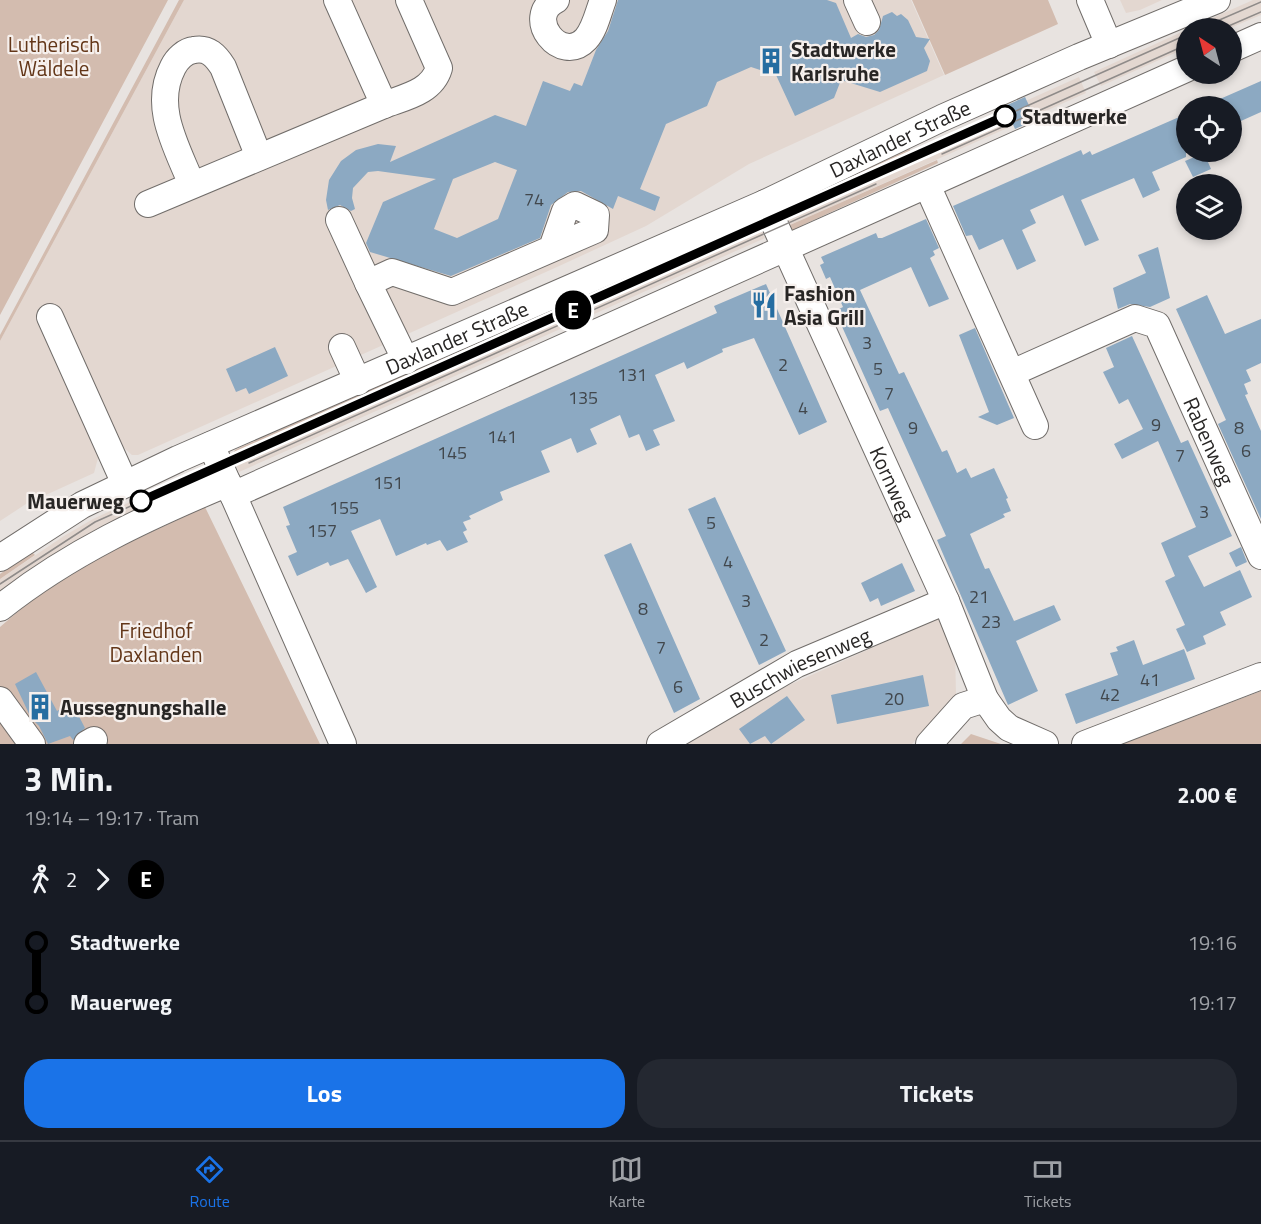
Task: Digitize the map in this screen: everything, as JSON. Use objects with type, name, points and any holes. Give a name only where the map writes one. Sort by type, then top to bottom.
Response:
[{"type":"street","points":[[337,0],[384,105]]},
{"type":"street","points":[[148,204],[428,87],[436,79],[439,68],[409,0]]},
{"type":"street","points":[[556,0],[544,12],[543,25],[548,36],[557,44],[571,46],[584,41],[592,30],[603,0]]},
{"type":"street","points":[[1090,0],[1109,45]]},
{"type":"street","name":"Daxlander Straße","points":[[0,558],[73,511],[211,444],[765,203],[942,118],[1217,0]]},
{"type":"street","points":[[1242,45],[1261,36]]},
{"type":"street","points":[[192,185],[167,123],[163,99],[167,78],[177,60],[191,50],[205,49],[216,57],[223,67],[260,157]]},
{"type":"street","points":[[0,608],[30,584],[102,539],[231,489],[753,263],[1176,73]]},
{"type":"street","points":[[927,185],[1035,426]]},
{"type":"street","name":"Kornweg","points":[[765,203],[946,601],[985,699],[999,719],[1009,728],[1045,744]]},
{"type":"street","points":[[339,220],[406,361]]},
{"type":"street","points":[[368,283],[392,272],[452,292],[552,248]]},
{"type":"street","points":[[50,316],[125,484]]},
{"type":"street","name":"Rabenweg","points":[[1012,374],[1135,318],[1157,325],[1261,556]]},
{"type":"street","points":[[342,347],[358,382]]},
{"type":"street","points":[[211,444],[343,744]]},
{"type":"street","name":"Buschwiesenweg","points":[[660,744],[796,664],[946,601]]},
{"type":"street","points":[[1085,744],[1261,676]]},
{"type":"street","points":[[0,699],[32,744]]},
{"type":"street","points":[[930,744],[963,706],[985,699]]},
{"type":"shaded area","points":[[184,0],[911,0],[944,75],[749,164],[646,226],[557,267],[138,455],[132,455],[124,448],[98,458],[94,473],[26,504],[0,521],[0,341]]},
{"type":"shaded area","points":[[1120,0],[1162,0],[1140,10],[1126,13]]},
{"type":"shaded area","points":[[1253,0],[1261,0],[1261,15],[1242,23],[1242,18],[1212,18]]},
{"type":"shaded area","points":[[1176,35],[1176,52],[1101,86],[1094,72]]},
{"type":"shaded area","points":[[1079,77],[1086,93],[790,225],[783,210]]},
{"type":"shaded area","points":[[758,222],[765,238],[239,472],[232,456]]},
{"type":"shaded area","points":[[212,464],[219,480],[0,599],[0,579],[64,536],[93,519]]},
{"type":"shaded area","points":[[943,616],[955,648],[956,695],[912,744],[683,744],[749,703]]},
{"type":"green space","name":"Lutherisch Wäldele","points":[[0,0],[168,0],[0,315]]},
{"type":"green space","points":[[179,0],[184,0],[0,341],[0,335]]},
{"type":"green space","points":[[912,0],[1048,0],[1058,24],[945,75]]},
{"type":"green space","points":[[909,147],[911,153],[783,210],[783,207]]},
{"type":"green space","points":[[937,160],[938,163],[803,225],[802,232],[794,235],[790,225]]},
{"type":"green space","points":[[757,220],[758,222],[232,456],[235,450],[241,447]]},
{"type":"green space","name":"Friedhof Daxlanden","points":[[205,507],[320,744],[0,744],[0,627],[43,590],[95,558]]},
{"type":"green space","points":[[32,552],[35,555],[0,579],[0,574]]},
{"type":"green space","points":[[1261,691],[1261,744],[1122,744]]},
{"type":"green space","points":[[971,734],[1001,744],[961,744]]},
{"type":"building","points":[[618,0],[827,0],[836,3],[851,38],[858,34],[866,37],[874,35],[879,30],[883,16],[892,12],[897,16],[901,14],[908,20],[916,37],[930,39],[924,48],[930,61],[927,71],[880,92],[841,80],[834,98],[795,116],[776,75],[751,67],[717,82],[707,106],[666,124],[640,189],[660,197],[655,211],[618,196],[613,209],[581,191],[568,192],[551,205],[540,238],[451,276],[370,252],[366,243],[383,202],[436,179],[378,171],[368,172],[353,188],[352,198],[355,209],[351,211],[340,205],[328,210],[326,200],[329,180],[341,161],[356,150],[378,144],[396,146],[390,162],[495,115],[526,126],[543,81],[570,91],[574,83],[582,86],[596,50],[608,31]],"holes":[[[495,162],[517,170],[498,219],[457,238],[434,229],[453,179]]]},
{"type":"building","points":[[1261,81],[1261,112],[1242,121],[1242,96],[1227,96]]},
{"type":"building","points":[[1025,97],[1036,120],[1015,129],[1005,106]]},
{"type":"building","points":[[1176,118],[1176,161],[1152,172],[1160,190],[1143,198],[1134,178],[1081,200],[1099,240],[1085,246],[1063,195],[1030,210],[1036,223],[1022,230],[1036,261],[1017,270],[1003,239],[979,250],[972,235],[966,236],[953,206],[1081,150],[1083,155],[1090,151],[1092,155]]},
{"type":"building","points":[[1186,162],[1208,162],[1211,169],[1200,174],[1192,174]]},
{"type":"building","points":[[926,219],[939,248],[933,251],[935,255],[930,258],[949,299],[929,307],[911,267],[860,290],[899,374],[904,372],[942,452],[947,450],[957,473],[966,468],[971,478],[994,468],[1008,498],[1006,499],[1011,511],[1003,514],[1005,517],[970,534],[985,569],[989,568],[1014,621],[1054,605],[1061,620],[1016,641],[1038,691],[1008,705],[937,540],[946,536],[888,408],[880,411],[835,311],[843,307],[830,277],[826,279],[820,265],[824,263],[821,257],[876,233],[878,238],[882,238]]},
{"type":"building","points":[[1158,247],[1170,298],[1150,307],[1130,304],[1118,309],[1113,288],[1146,273],[1138,255]]},
{"type":"building","points":[[766,284],[827,422],[799,435],[754,338],[722,349],[723,352],[687,369],[684,362],[655,375],[675,421],[653,430],[660,445],[646,451],[639,434],[629,438],[620,415],[590,429],[597,444],[577,453],[571,438],[541,451],[550,472],[500,492],[503,500],[469,516],[471,519],[463,522],[467,530],[463,532],[468,542],[447,551],[440,540],[427,545],[426,543],[396,556],[380,519],[351,531],[377,587],[366,593],[348,559],[330,566],[328,562],[297,576],[288,556],[297,552],[286,526],[290,525],[283,507],[717,313],[714,306]]},
{"type":"building","points":[[1207,295],[1225,334],[1261,319],[1261,363],[1246,370],[1251,381],[1244,384],[1248,394],[1245,395],[1261,431],[1261,519],[1218,424],[1226,420],[1176,309]]},
{"type":"building","points":[[975,328],[1014,418],[997,425],[978,417],[989,412],[959,335]]},
{"type":"building","points":[[1132,336],[1181,443],[1188,440],[1232,536],[1188,556],[1204,587],[1240,570],[1252,597],[1220,612],[1226,625],[1203,636],[1206,644],[1187,652],[1176,629],[1185,625],[1165,581],[1175,576],[1161,543],[1196,527],[1158,441],[1122,459],[1114,444],[1143,429],[1128,399],[1119,404],[1103,372],[1114,367],[1106,348]]},
{"type":"building","points":[[275,347],[288,376],[249,394],[246,388],[236,392],[226,369]]},
{"type":"building","points":[[715,497],[786,651],[759,665],[688,509]]},
{"type":"building","points":[[631,543],[700,699],[674,713],[604,555]]},
{"type":"building","points":[[1241,547],[1247,562],[1236,567],[1229,553]]},
{"type":"building","points":[[902,563],[915,591],[881,606],[878,598],[870,602],[861,583]]},
{"type":"building","points":[[1134,640],[1143,665],[1184,649],[1195,679],[1076,724],[1065,694],[1118,675],[1110,653],[1118,651],[1116,647]]},
{"type":"building","name":"Aussegnungshalle","points":[[36,672],[57,711],[72,703],[85,728],[73,740],[70,736],[48,744],[39,726],[31,718],[15,684]]},
{"type":"building","points":[[923,675],[929,706],[837,724],[831,695]]},
{"type":"building","points":[[787,696],[805,720],[771,744],[765,736],[750,744],[739,729]]},
{"type":"tram line","points":[[1224,18],[1261,2]]},
{"type":"tram line","points":[[1242,20],[1261,12]]},
{"type":"tram line","points":[[0,584],[95,522],[1176,39]]},
{"type":"tram line","points":[[942,154],[1176,49]]},
{"type":"tram line","name":"E","points":[[141,501],[303,431],[1005,116]]},
{"type":"tram line","points":[[249,463],[876,184]]},
{"type":"place","name":"Stadtwerke Karlsruhe","points":[[771,61]]},
{"type":"place","name":"Stadtwerke","points":[[1005,116]]},
{"type":"place","name":"Fashion Asia Grill","points":[[764,305]]},
{"type":"place","name":"Mauerweg","points":[[141,501]]},
{"type":"place","name":"Aussegnungshalle","points":[[40,707]]}]
